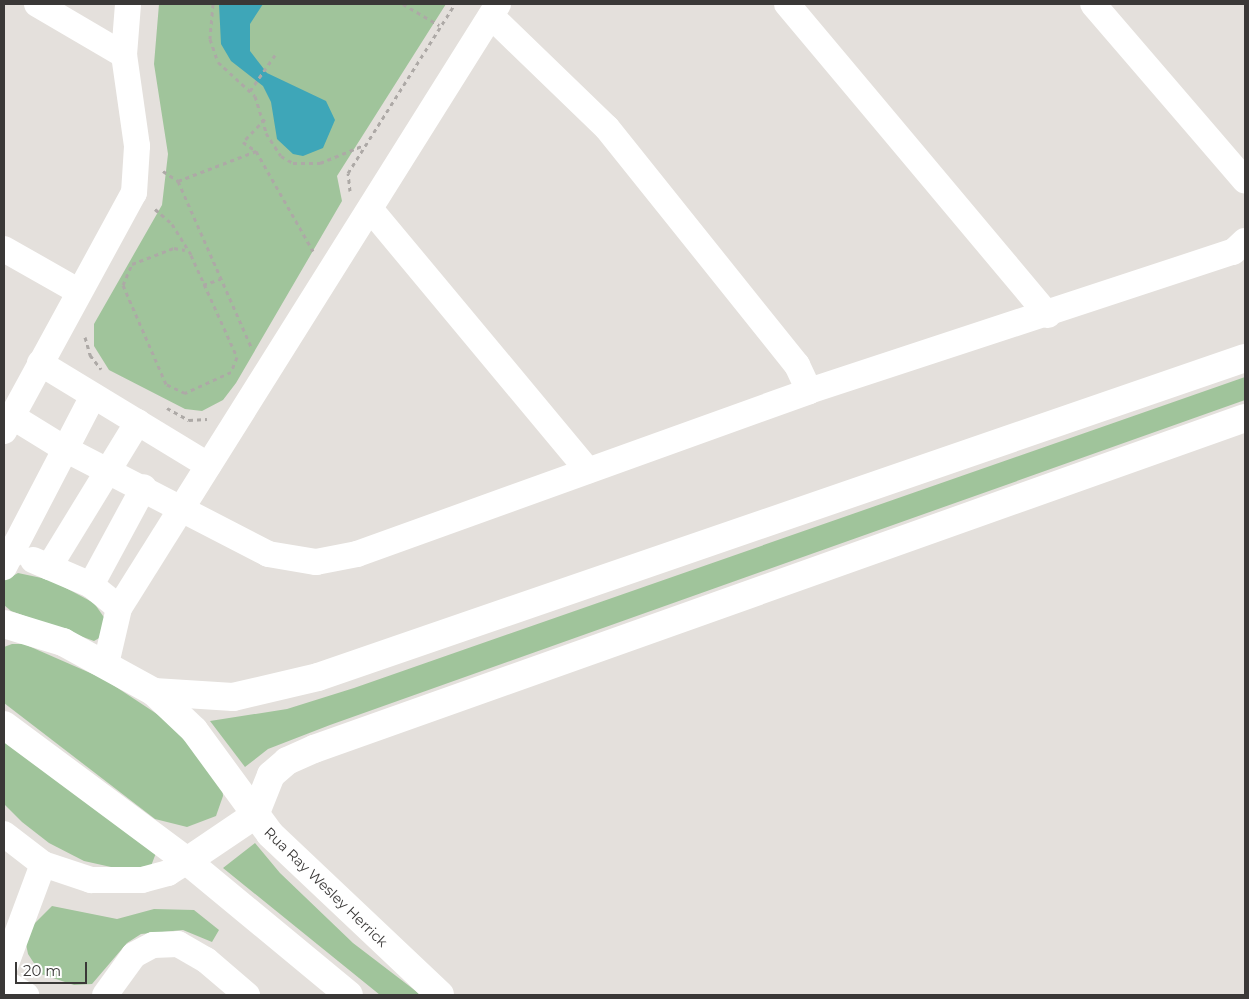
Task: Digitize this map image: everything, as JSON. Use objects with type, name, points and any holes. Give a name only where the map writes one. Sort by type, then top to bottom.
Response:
[{"type":"street","points":[[37,4],[124,55]]},
{"type":"street","points":[[128,4],[124,55],[137,146],[134,193],[78,291],[8,425],[144,487],[181,509],[268,554],[316,562],[357,554],[809,391],[1048,315],[1233,252],[1245,241]]},
{"type":"street","points":[[787,4],[1048,315]]},
{"type":"street","points":[[1092,4],[1245,181]]},
{"type":"street","points":[[106,664],[119,608],[332,264],[371,210],[494,10],[606,128],[797,365],[809,391]]},
{"type":"street","points":[[371,210],[588,470]]},
{"type":"street","points":[[4,249],[78,291]]},
{"type":"street","points":[[154,692],[233,697],[309,680],[1245,358]]},
{"type":"street","points":[[40,363],[208,465]]},
{"type":"street","points":[[94,396],[7,558],[49,566],[91,585],[119,608]]},
{"type":"street","points":[[4,834],[43,864],[91,880],[117,882],[168,873],[255,815],[271,776],[287,761],[314,749],[1245,418]]},
{"type":"street","points":[[49,566],[111,473],[138,422]]},
{"type":"street","points":[[91,585],[144,487]]},
{"type":"street","name":"Rua Ray Wesley Herrick","points":[[4,624],[63,642],[154,692],[194,730],[255,815],[440,995]]},
{"type":"street","points":[[4,725],[187,861],[349,995]]},
{"type":"street","points":[[4,969],[43,864]]},
{"type":"street","points":[[105,995],[134,955],[153,945],[178,944],[206,960],[247,995]]},
{"type":"street","points":[[4,982],[26,995]]},
{"type":"path","points":[[213,4],[210,39],[218,62],[250,91],[265,119],[271,145],[293,163],[320,164],[365,144]]},
{"type":"path","points":[[403,4],[439,25]]},
{"type":"path","points":[[250,91],[269,60],[275,55]]},
{"type":"path","points":[[265,119],[243,142],[256,151],[316,255],[332,264]]},
{"type":"path","points":[[178,181],[256,151]]},
{"type":"path","points":[[163,171],[178,181],[255,356]]},
{"type":"path","points":[[155,209],[172,224],[185,250],[191,255],[203,286],[237,357],[231,372],[185,393],[166,384],[123,285],[132,264],[174,248],[185,250]]},
{"type":"path","points":[[203,286],[220,279]]},
{"type":"path","points":[[84,330],[90,355],[110,375]]},
{"type":"path","points":[[157,402],[189,420],[212,417]]},
{"type":"green space","points":[[159,4],[446,4],[337,176],[342,201],[236,383],[223,400],[202,411],[185,409],[109,370],[94,346],[94,324],[162,205],[168,154],[154,64]]},
{"type":"green space","points":[[1245,377],[1245,400],[330,725],[268,749],[245,767],[210,721],[287,709],[354,688]]},
{"type":"green space","points":[[18,573],[51,580],[94,603],[108,623],[101,637],[94,641],[11,611],[4,605],[4,581]]},
{"type":"green space","points":[[12,644],[24,644],[104,679],[160,716],[193,745],[222,784],[223,796],[216,816],[187,827],[155,819],[4,703],[4,647]]},
{"type":"green space","points":[[4,740],[156,853],[151,866],[120,869],[84,861],[49,843],[22,822],[4,804]]},
{"type":"green space","points":[[255,843],[280,873],[353,943],[421,995],[380,995],[223,868]]},
{"type":"green space","points":[[52,906],[117,919],[154,909],[194,910],[219,930],[212,942],[183,930],[141,934],[127,943],[92,984],[74,985],[41,974],[28,954],[25,939],[31,927]]},
{"type":"water","points":[[219,4],[263,4],[250,24],[250,51],[267,73],[326,101],[335,120],[323,148],[303,156],[293,154],[277,139],[271,102],[263,86],[231,61],[221,44]]}]
